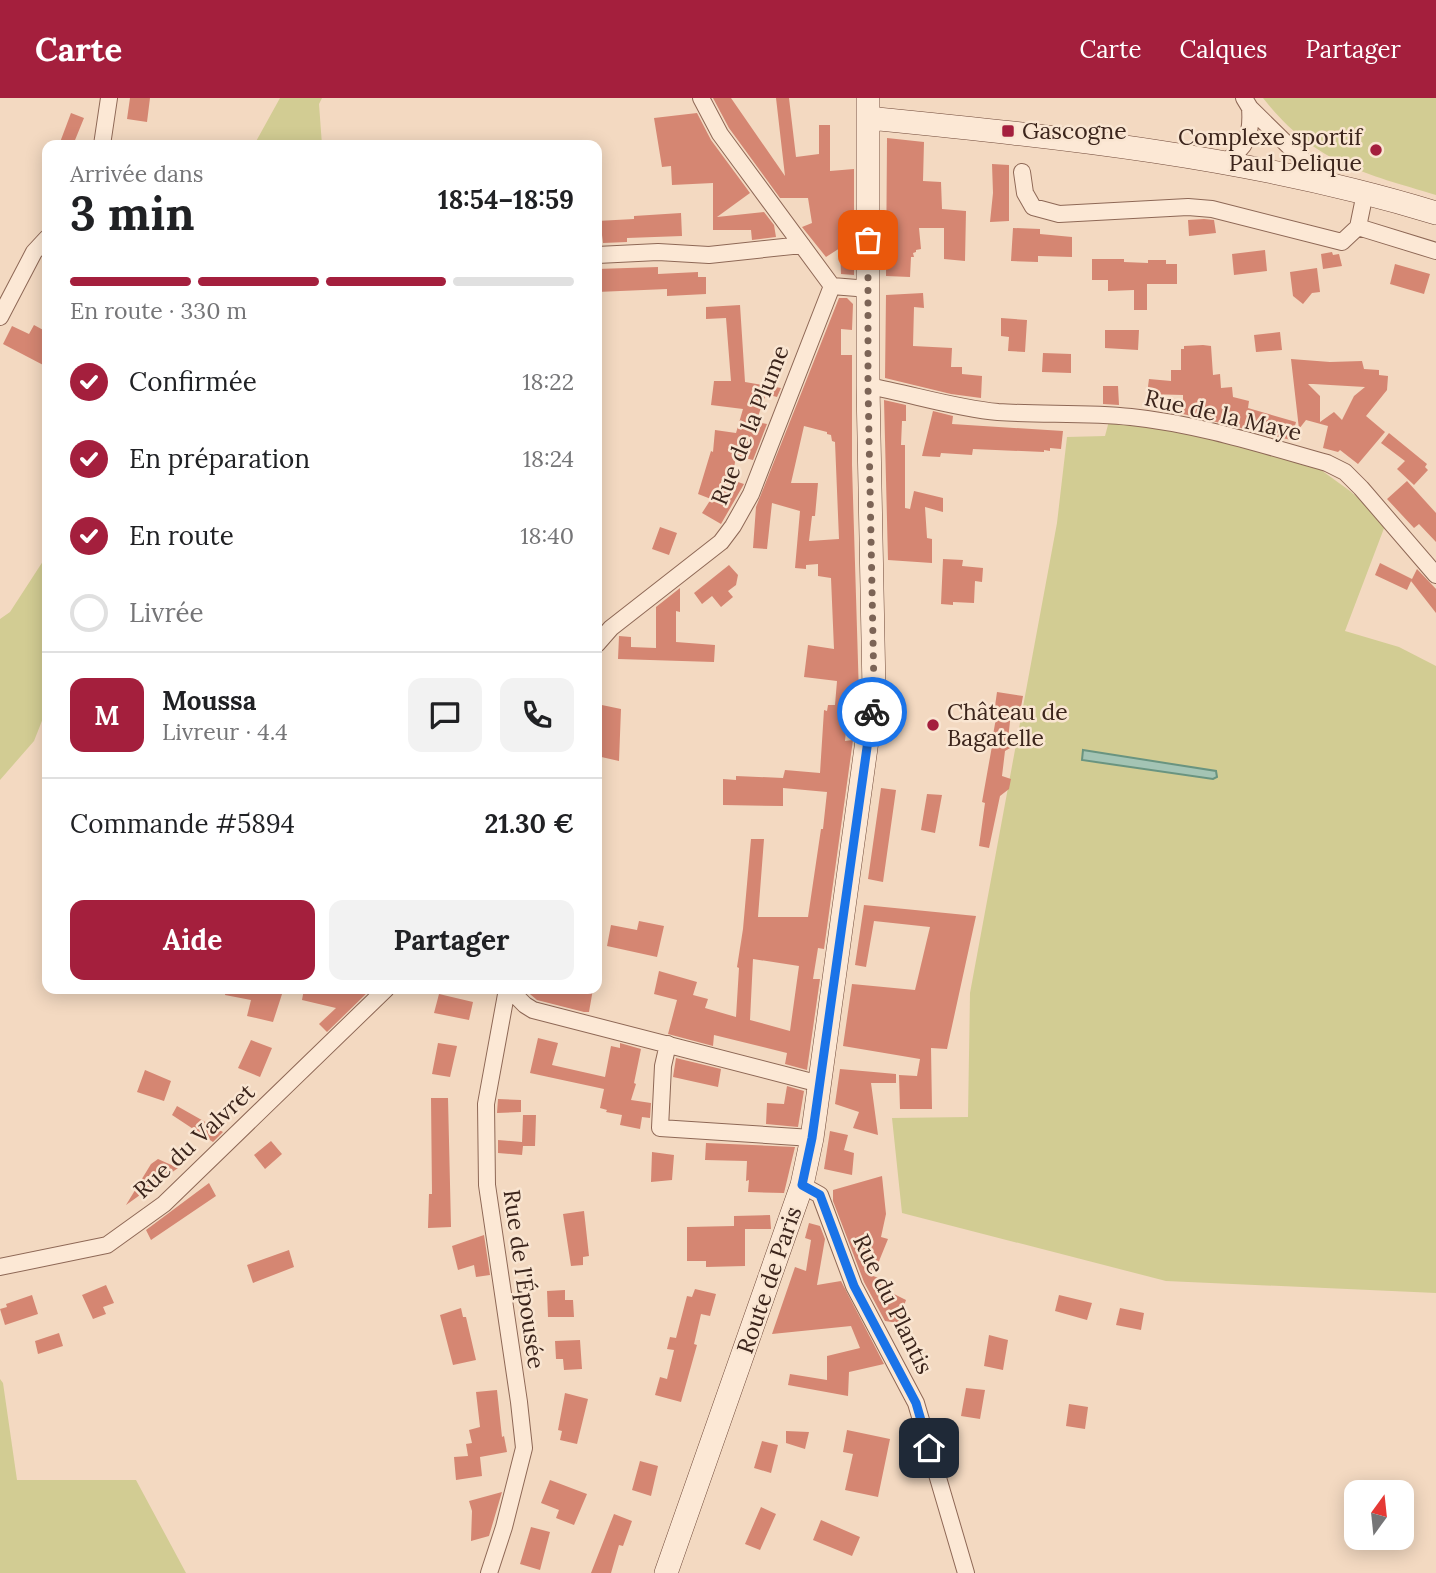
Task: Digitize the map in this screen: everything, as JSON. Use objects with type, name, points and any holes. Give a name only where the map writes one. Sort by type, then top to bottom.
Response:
[{"type":"main road","points":[[868,108],[1223,163],[1365,192],[1436,213]]},
{"type":"main road","name":"Route de Paris","points":[[666,1573],[802,1185],[820,1084],[874,690],[868,386],[868,108]]},
{"type":"street","points":[[103,140],[109,98]]},
{"type":"street","points":[[701,98],[720,134],[832,286],[869,289]]},
{"type":"street","points":[[1223,163],[1236,155],[1247,141],[1251,125],[1247,103]]},
{"type":"street","points":[[1247,103],[1300,157],[1338,186]]},
{"type":"street","points":[[1023,172],[1025,193],[1033,206],[1059,214],[1212,209],[1342,242],[1358,227],[1365,192]]},
{"type":"street","points":[[1358,227],[1436,251]]},
{"type":"street","points":[[0,317],[34,252],[42,243]]},
{"type":"street","points":[[602,255],[709,255],[802,245]]},
{"type":"street","name":"Rue de la Plume","points":[[602,638],[611,628],[721,542],[733,526],[751,494],[832,286]]},
{"type":"street","name":"Rue de la Maye","points":[[868,386],[950,405],[998,412],[1130,416],[1172,422],[1211,430],[1327,463],[1345,472],[1361,488],[1436,576]]},
{"type":"street","name":"Rue du Valvret","points":[[0,1267],[107,1245],[155,1211],[381,994]]},
{"type":"street","name":"Rue de l'Épousée","points":[[489,1573],[524,1448],[487,1185],[486,1104],[507,994]]},
{"type":"street","points":[[513,994],[533,1010],[820,1084]]},
{"type":"street","points":[[668,1044],[663,1066],[660,1128],[812,1138]]},
{"type":"street","name":"Rue du Plantis","points":[[802,1185],[820,1195],[854,1286],[916,1403],[966,1573]]},
{"type":"shaded area","points":[[280,98],[322,98],[319,104],[322,140],[257,140]]},
{"type":"shaded area","name":"Complexe sportif Paul Delique","points":[[1263,98],[1436,98],[1436,195],[1362,172],[1320,151],[1282,120]]},
{"type":"shaded area","points":[[1109,421],[1149,425],[1310,462],[1350,491],[1386,523],[1345,631],[1399,647],[1436,666],[1436,1293],[1166,1281],[902,1213],[892,1118],[968,1117],[970,993],[1057,523],[1067,437],[1105,436]]},
{"type":"shaded area","points":[[42,563],[42,721],[34,741],[0,780],[0,619],[10,612]]},
{"type":"shaded area","points":[[1083,750],[1216,771],[1217,777],[1213,779],[1082,760]]},
{"type":"shaded area","points":[[0,1379],[3,1383],[17,1480],[136,1480],[186,1573],[0,1573]]},
{"type":"building","points":[[130,98],[150,98],[147,122],[127,119]]},
{"type":"building","points":[[713,98],[731,98],[785,176],[776,98],[789,98],[796,157],[819,154],[819,125],[830,125],[830,171],[854,169],[854,275],[841,274],[840,248],[826,257],[802,227],[812,223],[808,198],[780,198],[729,128]]},
{"type":"building","points":[[71,113],[84,118],[75,140],[61,140]]},
{"type":"building","points":[[697,113],[711,140],[750,193],[717,217],[764,212],[774,225],[776,237],[752,240],[751,230],[713,230],[713,183],[672,185],[671,166],[662,167],[654,118]]},
{"type":"building","points":[[887,138],[924,142],[923,181],[941,182],[942,209],[966,211],[965,261],[944,259],[944,228],[919,228],[921,249],[916,250],[914,257],[911,257],[910,277],[886,276]]},
{"type":"building","points":[[992,164],[1009,165],[1009,221],[990,222]]},
{"type":"building","points":[[681,213],[682,236],[627,238],[627,242],[603,243],[602,221],[634,219],[634,216]]},
{"type":"building","points":[[1188,220],[1214,220],[1216,233],[1189,236]]},
{"type":"building","points":[[1013,228],[1040,229],[1040,234],[1072,237],[1072,257],[1038,256],[1038,262],[1011,261]]},
{"type":"building","points":[[1265,250],[1267,271],[1234,275],[1232,254]]},
{"type":"building","points":[[1332,252],[1333,255],[1339,254],[1342,266],[1323,269],[1321,254]]},
{"type":"building","points":[[1092,259],[1124,259],[1124,262],[1148,263],[1148,260],[1166,260],[1166,264],[1177,264],[1177,284],[1147,284],[1147,310],[1134,310],[1134,290],[1108,291],[1108,280],[1092,280]]},
{"type":"building","points":[[1395,264],[1430,274],[1424,294],[1390,284]]},
{"type":"building","points":[[658,267],[658,274],[698,272],[698,277],[706,277],[706,294],[667,296],[667,289],[602,292],[602,269]]},
{"type":"building","points":[[1317,268],[1320,292],[1312,293],[1303,304],[1293,296],[1290,272]]},
{"type":"building","points":[[923,293],[924,308],[914,307],[913,346],[952,348],[951,367],[962,367],[962,374],[982,376],[981,398],[951,394],[885,378],[886,295]]},
{"type":"building","points":[[839,298],[847,298],[853,304],[852,330],[841,329],[841,355],[852,355],[852,465],[859,695],[857,712],[848,711],[845,741],[853,740],[824,949],[818,948],[813,979],[820,979],[807,1070],[785,1064],[787,1053],[714,1035],[713,1046],[668,1034],[677,1000],[654,994],[659,971],[697,982],[693,995],[708,999],[705,1008],[736,1017],[737,967],[751,839],[764,839],[758,917],[808,917],[827,792],[783,788],[783,806],[723,805],[723,779],[736,780],[736,776],[783,778],[785,770],[820,773],[824,710],[827,711],[828,705],[835,705],[837,681],[804,677],[808,645],[834,649],[831,578],[818,576],[818,564],[806,565],[806,569],[795,568],[800,511],[772,503],[767,549],[753,548],[756,507]],"holes":[[[804,426],[827,432],[835,442],[839,539],[809,541],[818,483],[791,483]],[[753,959],[799,966],[790,1031],[750,1020]]]},
{"type":"building","points":[[740,305],[745,382],[781,388],[777,397],[766,394],[756,422],[767,424],[753,460],[736,456],[732,480],[744,484],[721,524],[702,513],[711,499],[698,494],[711,451],[713,452],[715,430],[736,433],[743,409],[711,405],[714,381],[731,381],[726,318],[706,319],[706,307]]},
{"type":"building","points":[[1001,318],[1027,320],[1025,352],[1008,351],[1009,337],[1001,336]]},
{"type":"building","points":[[34,325],[42,329],[42,364],[3,344],[12,326],[29,334]]},
{"type":"building","points":[[1105,330],[1139,330],[1138,350],[1105,348]]},
{"type":"building","points":[[1280,332],[1282,350],[1256,352],[1254,335]]},
{"type":"building","points":[[1184,346],[1211,346],[1213,375],[1220,374],[1221,388],[1232,387],[1233,397],[1249,401],[1248,408],[1296,422],[1291,440],[1183,414],[1183,395],[1147,394],[1149,379],[1171,381],[1171,370],[1181,370],[1181,349],[1184,349]]},
{"type":"building","points":[[1043,353],[1071,354],[1071,373],[1042,372]]},
{"type":"building","points":[[1291,359],[1362,361],[1364,369],[1379,370],[1379,375],[1388,376],[1387,390],[1366,416],[1385,432],[1358,464],[1340,450],[1338,452],[1323,448],[1328,426],[1306,420],[1299,429]],"holes":[[[1308,384],[1365,387],[1354,396],[1342,420],[1334,412],[1320,422],[1320,396]]]},
{"type":"building","points":[[1103,386],[1118,386],[1119,405],[1103,404]]},
{"type":"building","points":[[884,400],[906,405],[901,445],[905,445],[905,508],[910,509],[914,491],[943,498],[943,512],[925,507],[927,538],[932,539],[932,563],[888,560]]},
{"type":"building","points":[[933,411],[953,416],[952,424],[1063,431],[1061,449],[1050,448],[1050,451],[1044,452],[973,449],[972,455],[941,453],[940,457],[922,456]]},
{"type":"building","points":[[1389,433],[1427,464],[1425,467],[1428,470],[1414,485],[1397,469],[1405,461],[1381,443]]},
{"type":"building","points":[[1407,481],[1436,513],[1436,542],[1419,524],[1414,528],[1387,499]]},
{"type":"building","points":[[660,527],[677,533],[669,555],[652,549]]},
{"type":"building","points":[[943,559],[963,560],[962,566],[983,568],[982,582],[975,581],[974,603],[941,604]]},
{"type":"building","points":[[1380,563],[1412,579],[1407,590],[1375,575]]},
{"type":"building","points":[[729,565],[738,575],[736,585],[728,591],[733,597],[721,607],[712,596],[702,604],[694,593]]},
{"type":"building","points":[[1417,569],[1436,589],[1436,613],[1411,581]]},
{"type":"building","points":[[680,588],[680,612],[676,611],[676,642],[715,645],[714,662],[618,659],[619,636],[631,637],[631,647],[656,648],[656,607]]},
{"type":"building","points":[[997,692],[1023,696],[1021,707],[1011,713],[1008,739],[1017,744],[1005,751],[1002,776],[1011,779],[1009,789],[1000,796],[989,848],[979,846],[985,803],[982,802],[992,746],[983,739],[993,735],[998,707],[995,706]]},
{"type":"building","points":[[602,705],[621,709],[619,761],[602,757]]},
{"type":"building","points":[[881,788],[896,790],[883,882],[868,879]]},
{"type":"building","points":[[927,794],[942,795],[935,833],[921,830]]},
{"type":"building","points":[[864,905],[976,916],[947,1049],[931,1048],[932,1109],[900,1109],[899,1075],[917,1076],[920,1059],[843,1046],[852,984],[915,990],[930,927],[874,921],[866,967],[855,965]]},
{"type":"building","points":[[639,921],[664,926],[657,957],[607,946],[611,925],[637,930]]},
{"type":"building","points":[[282,994],[273,1022],[247,1016],[251,1000],[225,995]]},
{"type":"building","points":[[303,994],[366,994],[327,1032],[319,1024],[336,1008],[302,1000]]},
{"type":"building","points":[[439,994],[473,1002],[469,1020],[434,1013]]},
{"type":"building","points":[[530,994],[592,994],[589,1012],[537,1000]]},
{"type":"building","points":[[538,1038],[558,1043],[552,1065],[605,1077],[611,1046],[620,1048],[620,1043],[641,1049],[631,1100],[651,1103],[650,1118],[642,1117],[640,1129],[620,1125],[622,1115],[600,1108],[604,1089],[530,1073]]},
{"type":"building","points":[[251,1040],[272,1048],[260,1077],[238,1068]]},
{"type":"building","points":[[438,1043],[457,1046],[450,1077],[432,1074]]},
{"type":"building","points":[[676,1058],[721,1069],[718,1087],[673,1077]]},
{"type":"building","points":[[840,1069],[896,1074],[896,1083],[871,1083],[878,1135],[853,1128],[859,1112],[835,1104]]},
{"type":"building","points":[[145,1070],[171,1081],[164,1101],[137,1092]]},
{"type":"building","points":[[787,1086],[804,1091],[798,1127],[766,1124],[767,1103],[784,1104]]},
{"type":"building","points":[[431,1098],[448,1098],[451,1227],[428,1228],[429,1194],[432,1194]]},
{"type":"building","points":[[498,1099],[521,1100],[521,1112],[497,1113]]},
{"type":"building","points":[[177,1106],[223,1132],[213,1142],[172,1115]]},
{"type":"building","points":[[523,1115],[536,1115],[535,1146],[523,1146],[522,1155],[498,1153],[498,1140],[522,1142]]},
{"type":"building","points":[[830,1131],[848,1135],[844,1150],[854,1153],[852,1175],[824,1169]]},
{"type":"building","points":[[271,1141],[282,1154],[265,1169],[254,1155]]},
{"type":"building","points":[[706,1143],[795,1147],[784,1193],[748,1192],[747,1161],[705,1160]]},
{"type":"building","points":[[652,1152],[674,1155],[672,1180],[651,1182]]},
{"type":"building","points":[[158,1159],[178,1168],[126,1205],[151,1164]]},
{"type":"building","points":[[882,1176],[886,1214],[881,1237],[888,1239],[873,1276],[882,1279],[880,1290],[889,1286],[892,1293],[906,1300],[898,1323],[885,1321],[864,1282],[833,1201],[833,1190]]},
{"type":"building","points":[[209,1183],[216,1196],[151,1240],[146,1230]]},
{"type":"building","points":[[584,1211],[589,1256],[583,1257],[583,1265],[571,1266],[563,1214]]},
{"type":"building","points":[[770,1215],[771,1229],[745,1229],[745,1266],[706,1267],[706,1261],[687,1261],[687,1227],[734,1226],[734,1216]]},
{"type":"building","points":[[809,1223],[820,1226],[825,1239],[817,1285],[841,1281],[884,1364],[849,1372],[848,1396],[788,1385],[790,1374],[827,1380],[827,1356],[860,1348],[851,1326],[772,1334],[795,1267],[806,1271],[811,1240],[805,1238]]},
{"type":"building","points":[[484,1235],[490,1275],[476,1277],[474,1265],[458,1270],[452,1246]]},
{"type":"building","points":[[289,1250],[294,1267],[253,1283],[247,1265]]},
{"type":"building","points":[[106,1285],[114,1303],[103,1307],[106,1314],[93,1319],[82,1295]]},
{"type":"building","points":[[695,1289],[716,1294],[710,1316],[701,1314],[694,1344],[697,1345],[681,1402],[655,1395],[660,1377],[667,1379],[674,1350],[667,1349],[670,1337],[676,1338],[687,1296],[692,1297]]},
{"type":"building","points":[[565,1290],[565,1300],[573,1300],[574,1317],[548,1317],[547,1291]]},
{"type":"building","points":[[32,1295],[38,1314],[5,1325],[0,1309],[7,1307],[6,1304]]},
{"type":"building","points":[[1059,1295],[1092,1303],[1087,1320],[1055,1311]]},
{"type":"building","points":[[461,1308],[463,1317],[466,1317],[476,1360],[453,1365],[440,1315]]},
{"type":"building","points":[[1120,1308],[1144,1313],[1141,1330],[1116,1325]]},
{"type":"building","points":[[59,1333],[63,1346],[38,1354],[35,1341]]},
{"type":"building","points":[[989,1335],[1008,1340],[1003,1370],[984,1366]]},
{"type":"building","points":[[580,1340],[582,1369],[564,1370],[563,1359],[556,1359],[555,1341]]},
{"type":"building","points":[[966,1388],[985,1390],[980,1419],[961,1416]]},
{"type":"building","points":[[497,1390],[502,1437],[504,1436],[507,1452],[480,1457],[482,1476],[456,1480],[454,1457],[468,1456],[466,1444],[472,1443],[469,1430],[480,1427],[476,1392]]},
{"type":"building","points":[[565,1393],[588,1399],[577,1444],[560,1440],[562,1431],[558,1430]]},
{"type":"building","points":[[1069,1404],[1088,1407],[1085,1429],[1066,1426]]},
{"type":"building","points":[[847,1430],[890,1439],[878,1497],[845,1490],[853,1454],[843,1452]]},
{"type":"building","points":[[786,1431],[809,1432],[805,1449],[786,1443]]},
{"type":"building","points":[[762,1441],[778,1445],[771,1473],[754,1468]]},
{"type":"building","points":[[640,1461],[658,1466],[651,1496],[632,1490]]},
{"type":"building","points":[[550,1480],[587,1494],[574,1525],[556,1518],[559,1510],[541,1503]]},
{"type":"building","points":[[502,1492],[489,1536],[471,1541],[472,1511],[469,1501]]},
{"type":"building","points":[[761,1507],[776,1514],[760,1550],[745,1544]]},
{"type":"building","points":[[614,1514],[632,1521],[623,1546],[619,1545],[611,1573],[591,1573]]},
{"type":"building","points":[[821,1520],[860,1537],[852,1556],[813,1540]]},
{"type":"building","points":[[531,1527],[550,1532],[540,1570],[520,1564]]},
{"type":"way so far","points":[[868,240],[874,690],[872,712]]},
{"type":"place","name":"Gascogne","points":[[1008,131]]},
{"type":"place","name":"Complexe sportif Paul Delique","points":[[1376,150]]},
{"type":"place","name":"Château de Bagatelle","points":[[933,725]]},
{"type":"route","points":[[872,712],[812,1138],[802,1185],[820,1195],[854,1286],[916,1403],[929,1448]]}]
